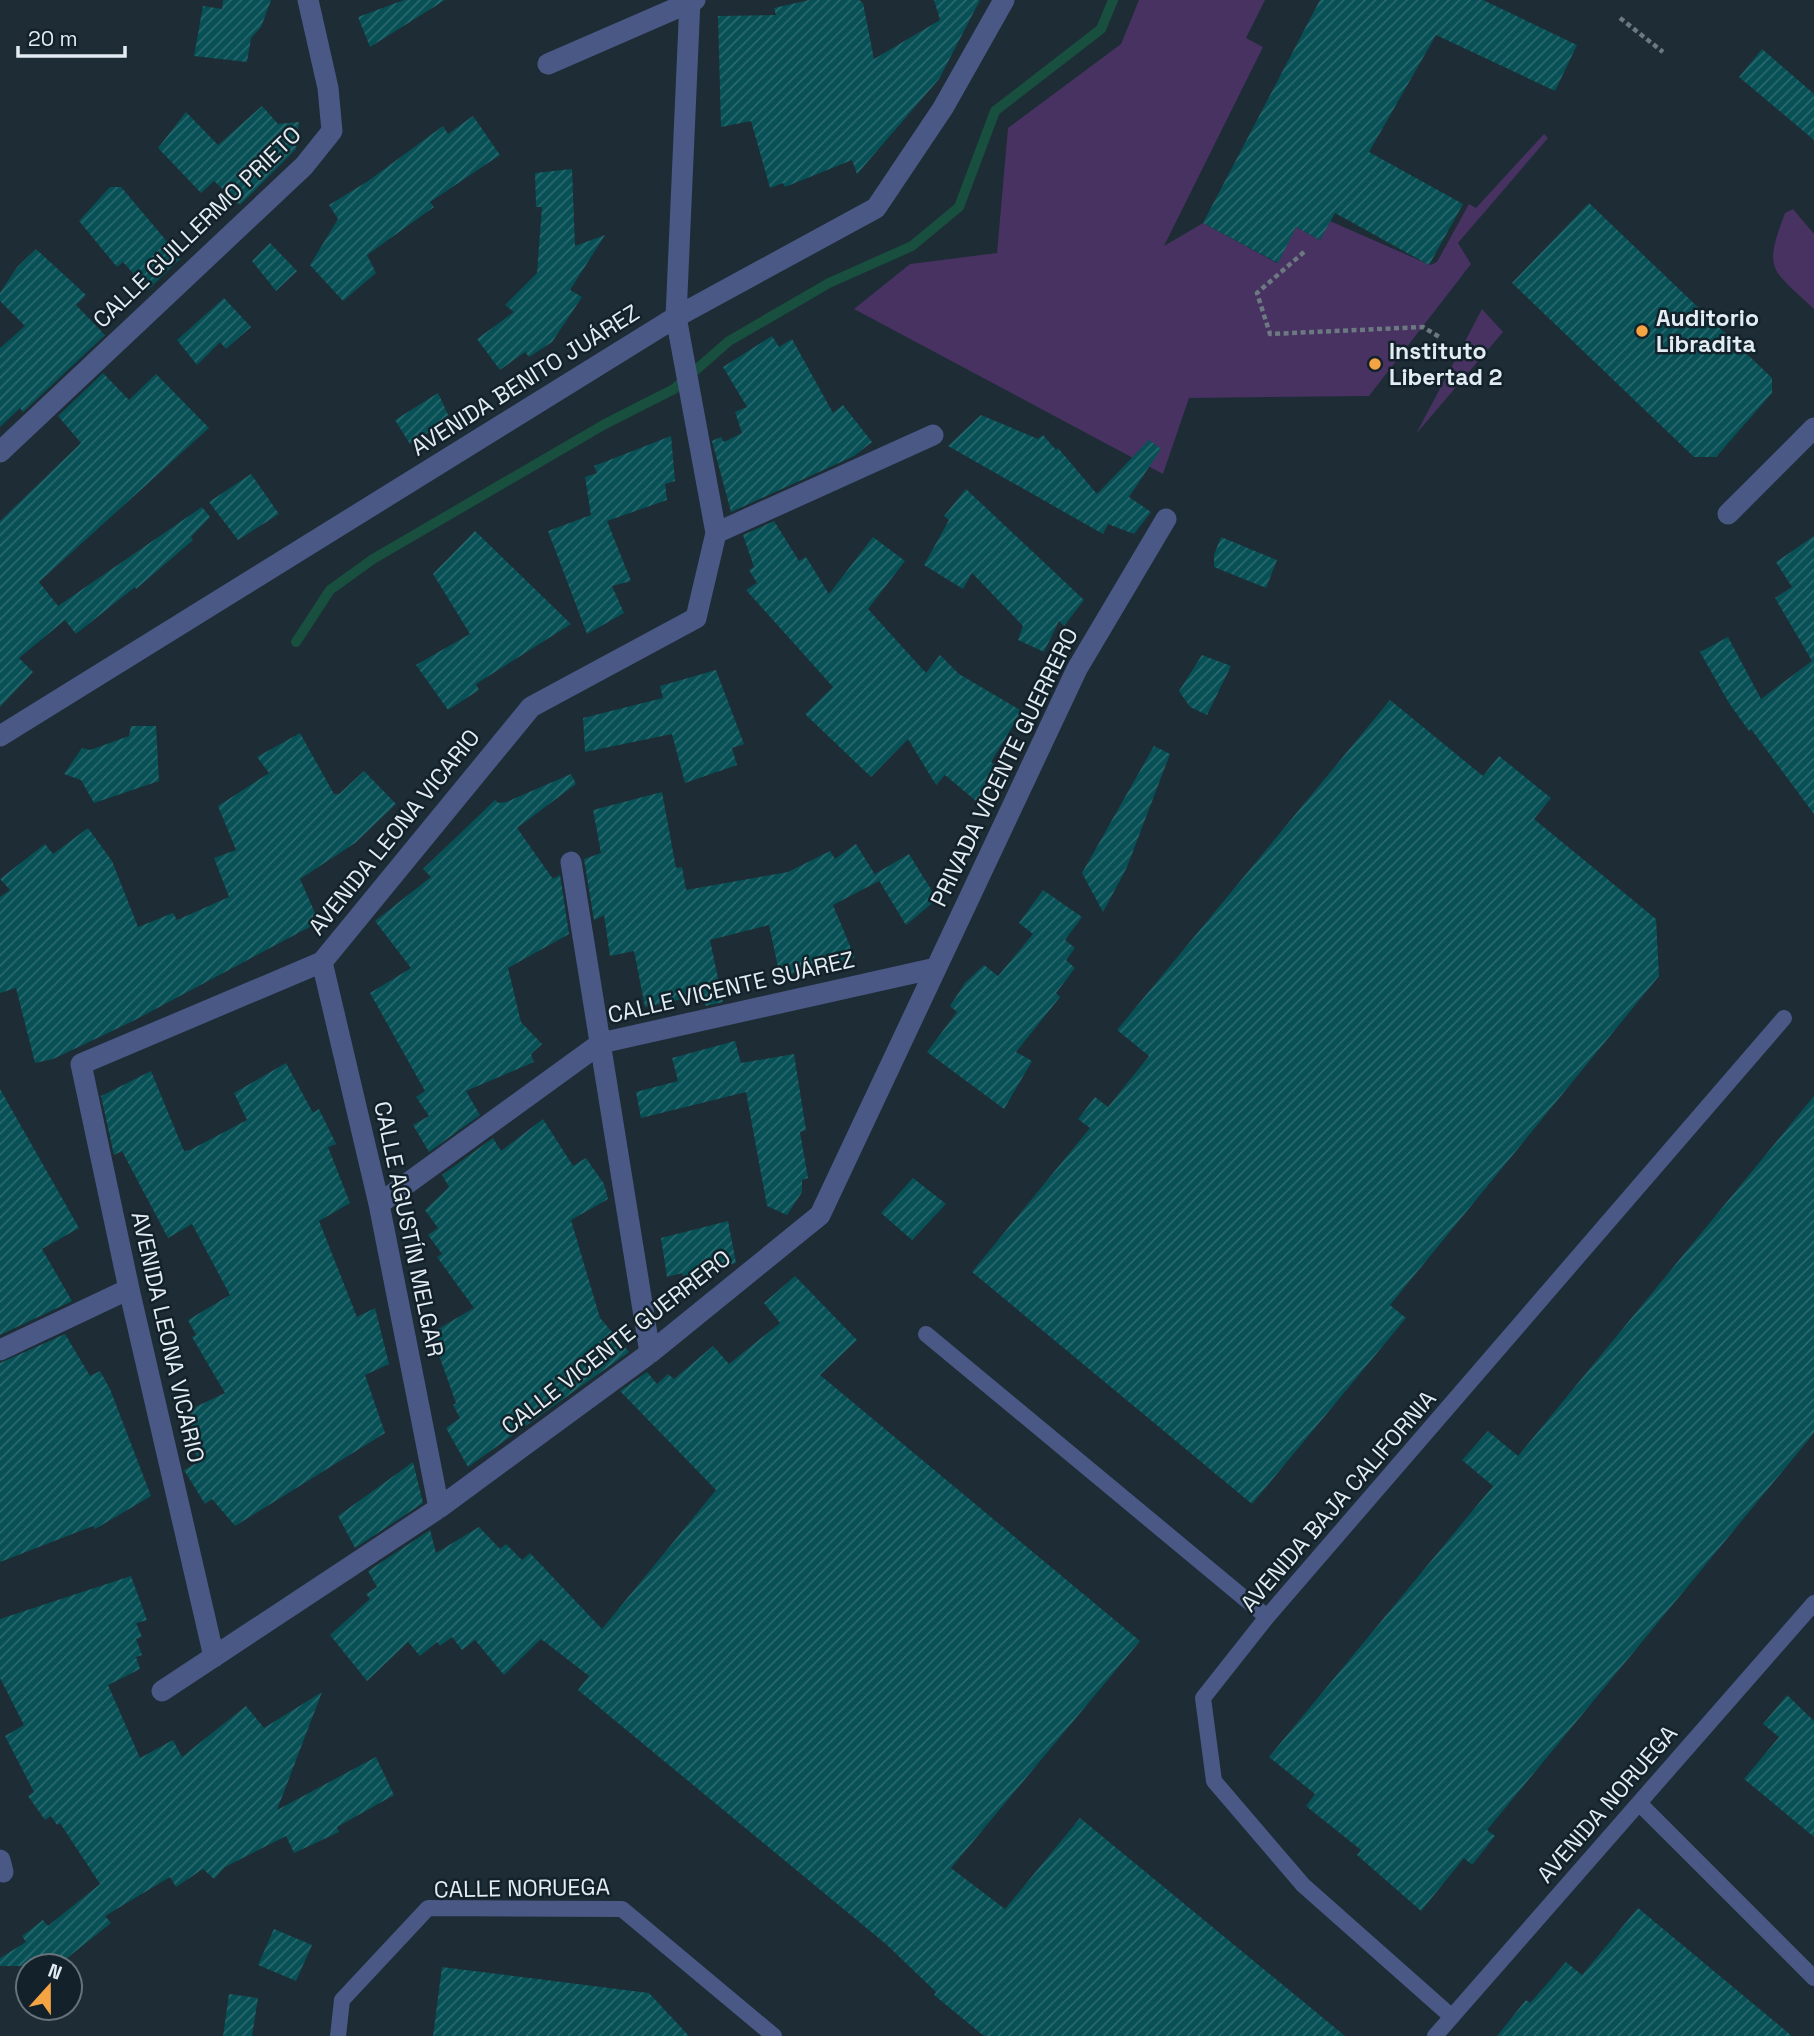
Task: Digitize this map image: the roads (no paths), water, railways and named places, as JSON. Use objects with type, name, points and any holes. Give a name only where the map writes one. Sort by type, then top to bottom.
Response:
[{"type":"street","name":"CALLE GUILLERMO PRIETO","points":[[0,452],[304,166],[332,131],[328,88],[308,0]]},
{"type":"street","name":"AVENIDA BENITO JUÁREZ","points":[[0,736],[676,317],[876,208],[943,108],[1004,0]]},
{"type":"street","name":"AVENIDA LEONA VICARIO","points":[[214,1657],[129,1289],[81,1064],[321,962],[531,707],[696,618],[716,533],[676,317],[692,1]]},
{"type":"street","points":[[548,64],[692,1]]},
{"type":"street","points":[[1728,514],[1814,428]]},
{"type":"street","points":[[716,533],[933,435]]},
{"type":"street","name":"PRIVADA VICENTE GUERRERO","points":[[936,968],[1077,668],[1166,519]]},
{"type":"street","points":[[571,862],[650,1353]]},
{"type":"street","name":"CALLE AGUSTÍN MELGAR","points":[[321,962],[379,1205],[439,1508]]},
{"type":"street","name":"CALLE VICENTE SUÁREZ","points":[[379,1205],[601,1043],[936,968]]},
{"type":"street","name":"CALLE VICENTE GUERRERO","points":[[214,1657],[439,1508],[650,1353],[820,1214],[936,968]]},
{"type":"street","points":[[0,1350],[129,1289]]},
{"type":"street","points":[[162,1691],[214,1657]]},
{"type":"lane","name":"AVENIDA BAJA CALIFORNIA","points":[[1452,2017],[1303,1885],[1214,1781],[1203,1699],[1267,1617],[1784,1018]]},
{"type":"lane","points":[[926,1334],[1267,1617]]},
{"type":"lane","name":"AVENIDA NORUEGA","points":[[1435,2036],[1814,1603]]},
{"type":"lane","points":[[1639,1803],[1814,1978]]},
{"type":"lane","name":"CALLE NORUEGA","points":[[338,2036],[342,2000],[428,1908],[442,1908],[622,1909],[774,2036]]},
{"type":"waterway","points":[[296,642],[330,590],[373,559],[605,424],[674,389],[729,341],[829,283],[912,246],[959,207],[995,111],[1101,29],[1113,0]]},
{"type":"place","name":"Auditorio Libradita","points":[[1642,331]]},
{"type":"place","name":"Instituto Libertad 2","points":[[1375,364]]}]
